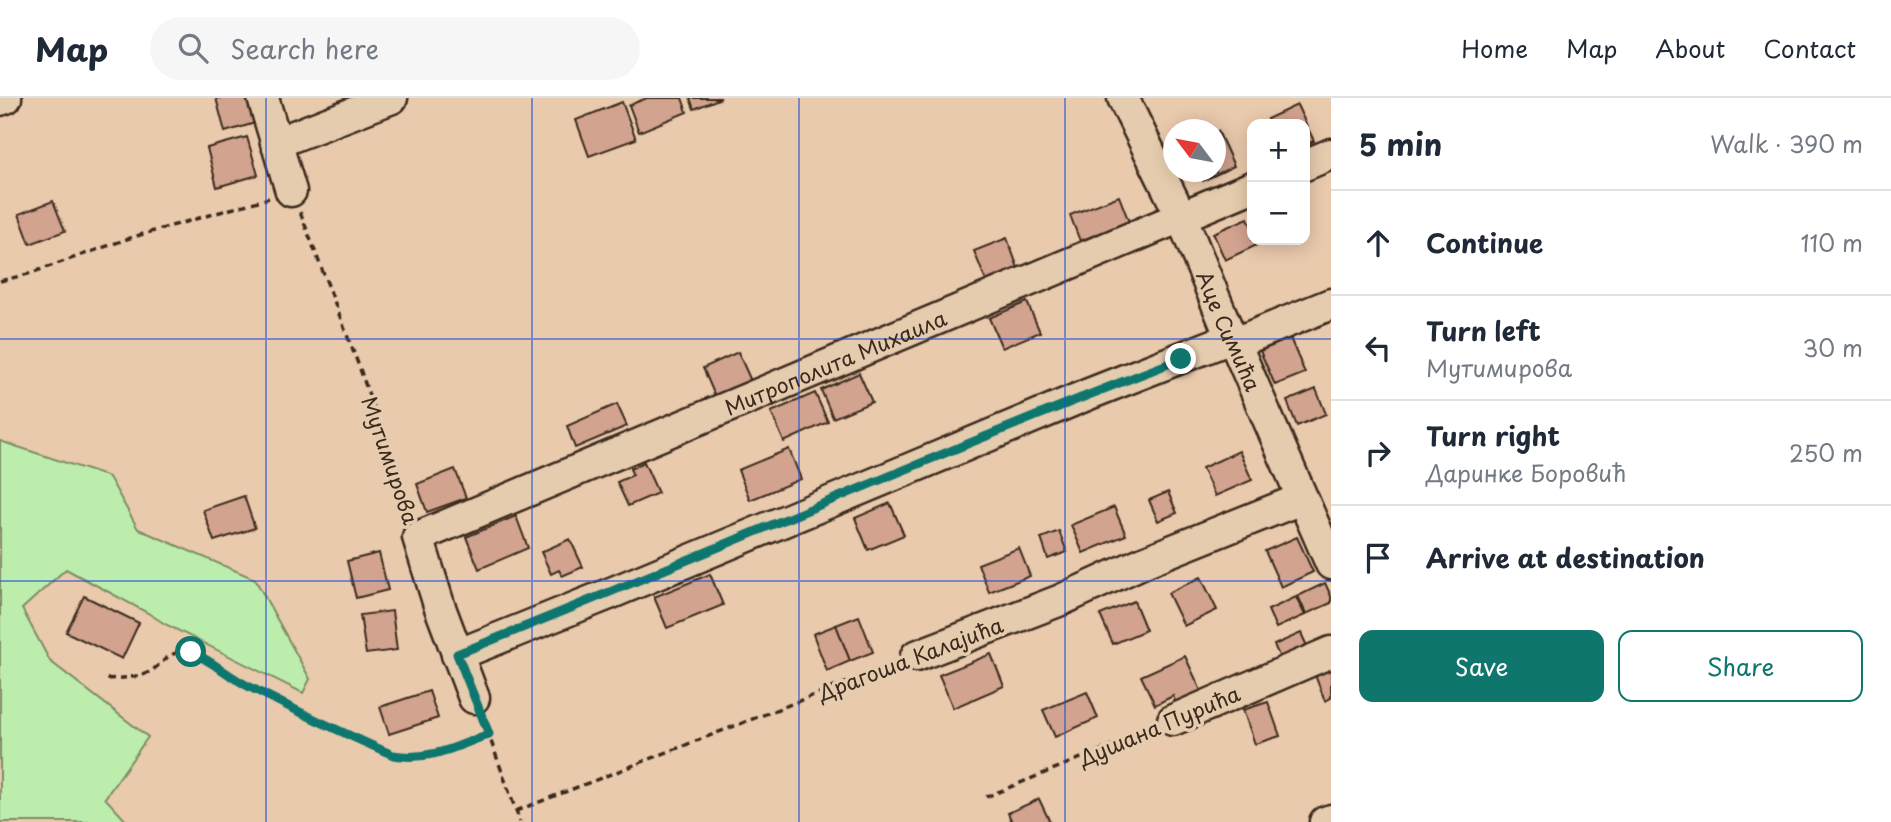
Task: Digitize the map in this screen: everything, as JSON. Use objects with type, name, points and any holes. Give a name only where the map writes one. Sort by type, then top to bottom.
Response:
[{"type":"street","points":[[0,100],[6,98]]},
{"type":"street","points":[[263,98],[291,191]]},
{"type":"street","points":[[276,143],[392,98]]},
{"type":"street","name":"Аце Симића","points":[[1131,101],[1301,499],[1323,526],[1331,564]]},
{"type":"street","points":[[1310,163],[1331,154]]},
{"type":"street","name":"Митрополита Михаила","points":[[418,537],[1247,189]]},
{"type":"street","points":[[457,654],[609,594],[1076,399],[1331,304]]},
{"type":"street","name":"Драгоша Калајића","points":[[916,656],[1061,600],[1146,561],[1301,499]]},
{"type":"street","name":"Мутимирова","points":[[418,537],[439,606],[474,698]]},
{"type":"street","name":"Душана Пурића","points":[[1173,720],[1331,652]]},
{"type":"street","points":[[1325,822],[1331,820]]},
{"type":"path","points":[[0,281],[28,274],[133,237],[291,191]]},
{"type":"path","name":"Мутимирова","points":[[291,191],[360,369],[418,537]]},
{"type":"path","points":[[107,679],[146,673],[159,666],[170,654],[191,652],[236,680],[281,703],[393,755],[409,758],[431,756],[489,734]]},
{"type":"path","name":"Драгоша Калајића","points":[[516,811],[916,656]]},
{"type":"path","points":[[474,698],[520,822]]},
{"type":"path","name":"Душана Пурића","points":[[986,797],[1173,720]]},
{"type":"green space","points":[[0,441],[109,477],[138,529],[255,579],[310,679],[303,693],[165,624],[66,569],[22,609],[50,661],[148,737],[105,798],[127,822],[0,822]]},
{"type":"building","points":[[216,98],[248,98],[255,123],[225,132]]},
{"type":"building","points":[[647,98],[682,98],[687,112],[639,132],[629,105]]},
{"type":"building","points":[[690,98],[721,98],[694,109]]},
{"type":"building","points":[[622,102],[636,139],[589,156],[576,120]]},
{"type":"building","points":[[1297,105],[1304,119],[1267,119]]},
{"type":"building","points":[[247,137],[258,175],[217,187],[207,148]]},
{"type":"building","points":[[1226,148],[1234,166],[1226,170]]},
{"type":"building","points":[[1119,196],[1129,222],[1080,241],[1070,215]]},
{"type":"building","points":[[53,201],[65,231],[30,244],[19,214]]},
{"type":"building","points":[[1247,218],[1247,245],[1257,245],[1225,260],[1213,233]]},
{"type":"building","points":[[1007,238],[1018,268],[986,281],[974,251]]},
{"type":"building","points":[[1027,302],[1040,332],[1002,348],[989,318]]},
{"type":"building","points":[[1290,338],[1305,373],[1275,385],[1260,351]]},
{"type":"building","points":[[738,352],[751,381],[715,396],[703,368]]},
{"type":"building","points":[[859,373],[872,402],[833,418],[821,390]]},
{"type":"building","points":[[1316,389],[1326,414],[1297,426],[1287,401]]},
{"type":"building","points":[[815,393],[828,422],[784,442],[771,412]]},
{"type":"building","points":[[617,404],[627,426],[575,448],[567,426]]},
{"type":"building","points":[[789,449],[801,479],[750,500],[738,470]]},
{"type":"building","points":[[1239,451],[1252,480],[1215,496],[1202,468]]},
{"type":"building","points":[[644,462],[658,493],[628,506],[617,482],[633,475],[630,469]]},
{"type":"building","points":[[455,469],[466,498],[427,512],[417,484]]},
{"type":"building","points":[[1168,492],[1177,513],[1158,521],[1149,500]]},
{"type":"building","points":[[244,496],[255,528],[214,541],[203,510]]},
{"type":"building","points":[[890,503],[904,535],[868,550],[855,518]]},
{"type":"building","points":[[1114,507],[1126,535],[1083,553],[1071,525]]},
{"type":"building","points":[[516,516],[528,548],[479,569],[466,537]]},
{"type":"building","points":[[1059,531],[1067,552],[1048,559],[1041,538]]},
{"type":"building","points":[[1297,537],[1313,572],[1281,587],[1265,551]]},
{"type":"building","points":[[570,539],[583,567],[562,576],[559,570],[551,574],[541,552]]},
{"type":"building","points":[[1019,548],[1030,576],[989,592],[978,564]]},
{"type":"building","points":[[379,553],[388,590],[356,598],[347,561]]},
{"type":"building","points":[[710,574],[723,605],[667,628],[654,597]]},
{"type":"building","points":[[1201,577],[1217,610],[1184,626],[1168,593]]},
{"type":"building","points":[[1325,583],[1331,603],[1306,614],[1298,596]]},
{"type":"building","points":[[84,596],[139,623],[122,659],[66,632]]},
{"type":"building","points":[[1296,597],[1305,615],[1276,628],[1268,610]]},
{"type":"building","points":[[1134,601],[1146,630],[1113,644],[1100,615]]},
{"type":"building","points":[[392,611],[397,650],[366,654],[360,615]]},
{"type":"building","points":[[859,616],[873,652],[850,661],[836,625]]},
{"type":"building","points":[[836,625],[850,661],[827,671],[813,634]]},
{"type":"building","points":[[1301,633],[1307,646],[1280,658],[1274,645]]},
{"type":"building","points":[[991,654],[1004,686],[953,708],[939,675]]},
{"type":"building","points":[[1185,656],[1203,695],[1177,707],[1173,696],[1155,705],[1141,676]]},
{"type":"building","points":[[1331,668],[1331,698],[1325,701],[1315,675]]},
{"type":"building","points":[[429,691],[438,718],[389,734],[380,707]]},
{"type":"building","points":[[1087,692],[1098,718],[1055,737],[1043,710]]},
{"type":"building","points":[[1268,702],[1280,736],[1255,744],[1243,710]]},
{"type":"building","points":[[1039,799],[1050,822],[1012,822],[1008,813]]},
{"type":"route","points":[[191,652],[236,680],[281,703],[393,755],[409,758],[431,756],[489,734],[457,654],[609,594],[1089,394],[1181,359]]}]
